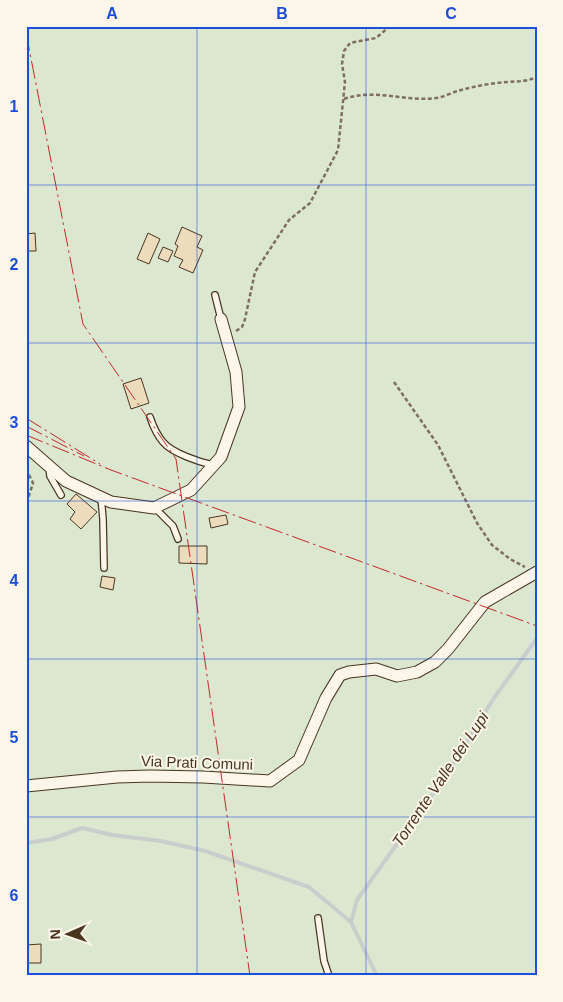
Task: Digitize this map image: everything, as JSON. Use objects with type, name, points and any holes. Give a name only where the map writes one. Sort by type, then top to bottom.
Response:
[{"type":"street","points":[[26,446],[66,481],[111,502],[155,508],[191,490],[221,457],[239,407],[236,372],[221,319]]},
{"type":"street","name":"Via Prati Comuni","points":[[26,786],[117,777],[150,776],[203,776],[270,781],[299,760],[326,698],[340,675],[376,669],[397,676],[417,672],[434,662],[448,648],[485,602],[535,574]]},
{"type":"lane","points":[[215,296],[221,319]]},
{"type":"lane","points":[[150,417],[154,428],[164,443],[200,462],[213,465]]},
{"type":"lane","points":[[48,466],[50,476],[61,495]]},
{"type":"lane","points":[[100,497],[104,528],[104,568]]},
{"type":"lane","points":[[155,508],[173,526],[178,539]]},
{"type":"lane","points":[[318,918],[324,961],[329,976]]},
{"type":"path","points":[[238,330],[242,327],[245,319],[256,272],[289,220],[310,203],[338,150],[339,124],[344,99],[345,82],[342,64],[344,51],[350,43],[376,38],[388,28],[395,26]]},
{"type":"path","points":[[344,99],[356,95],[380,94],[398,97],[436,98],[460,90],[504,82],[526,82],[537,77]]},
{"type":"path","points":[[394,382],[438,445],[478,523],[492,545],[510,559],[535,574]]},
{"type":"path","points":[[26,468],[33,483],[26,505]]},
{"type":"green space","points":[[26,26],[537,26],[537,976],[26,976]]},
{"type":"building","points":[[182,227],[202,236],[197,247],[203,250],[193,273],[179,267],[183,260],[174,256],[178,246],[175,244]]},
{"type":"building","points":[[35,233],[36,251],[26,251],[26,234]]},
{"type":"building","points":[[148,233],[160,239],[149,264],[137,259]]},
{"type":"building","points":[[163,247],[173,251],[168,262],[158,258]]},
{"type":"building","points":[[141,378],[149,403],[131,409],[123,384]]},
{"type":"building","points":[[76,494],[97,512],[81,529],[70,519],[75,512],[67,504]]},
{"type":"building","points":[[226,515],[228,524],[211,528],[209,518]]},
{"type":"building","points":[[179,546],[207,546],[207,564],[179,563]]},
{"type":"building","points":[[102,576],[115,578],[113,590],[100,587]]},
{"type":"building","points":[[41,944],[41,963],[26,963],[26,945]]},
{"type":"waterway","name":"Torrente Valle dei Lupi","points":[[351,922],[357,900],[444,778],[494,698],[537,638]]},
{"type":"waterway","points":[[26,843],[52,839],[82,828],[112,835],[161,841],[205,851],[309,887],[351,922],[377,976]]},
{"type":"power","points":[[26,33],[83,324],[176,459],[250,976]]},
{"type":"power","points":[[26,418],[100,464]]},
{"type":"power","points":[[26,426],[84,456]]},
{"type":"power","points":[[26,435],[111,470],[537,626]]}]
